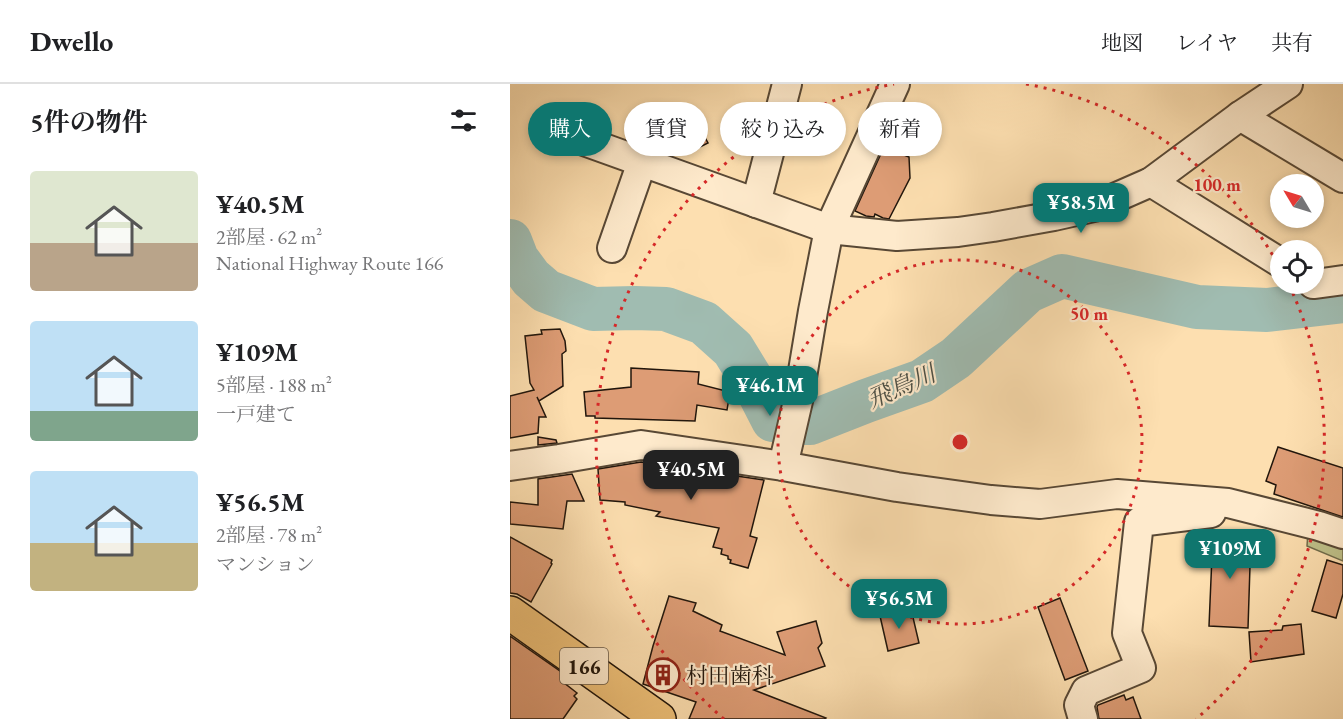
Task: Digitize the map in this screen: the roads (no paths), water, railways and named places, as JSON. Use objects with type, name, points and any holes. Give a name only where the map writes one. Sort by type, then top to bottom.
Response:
[{"type":"highway","name":"166","points":[[510,612],[659,719]]},
{"type":"street","points":[[756,203],[787,84]]},
{"type":"street","points":[[783,466],[798,401],[829,229],[895,84]]},
{"type":"street","points":[[612,151],[829,229],[897,236],[958,232],[1094,207],[1150,182],[1250,100],[1288,84]]},
{"type":"street","points":[[1250,100],[1343,178]]},
{"type":"street","points":[[612,248],[642,162]]},
{"type":"street","points":[[1150,182],[1270,256]]},
{"type":"street","points":[[1324,283],[1343,280]]},
{"type":"street","points":[[510,466],[641,445],[991,500],[1040,504],[1117,494],[1228,503],[1343,534]]},
{"type":"street","points":[[1083,719],[1079,705],[1086,691],[1141,668],[1127,633],[1139,522],[1244,507]]},
{"type":"waterway","name":"飛鳥川","points":[[510,241],[517,259],[531,278],[546,291],[593,309],[666,309],[704,323],[733,349],[773,420],[792,423],[810,423],[922,381],[956,358],[1028,291],[1062,276],[1197,307],[1267,310],[1343,301]]},
{"type":"place","name":"村田歯科","points":[[663,675]]}]
